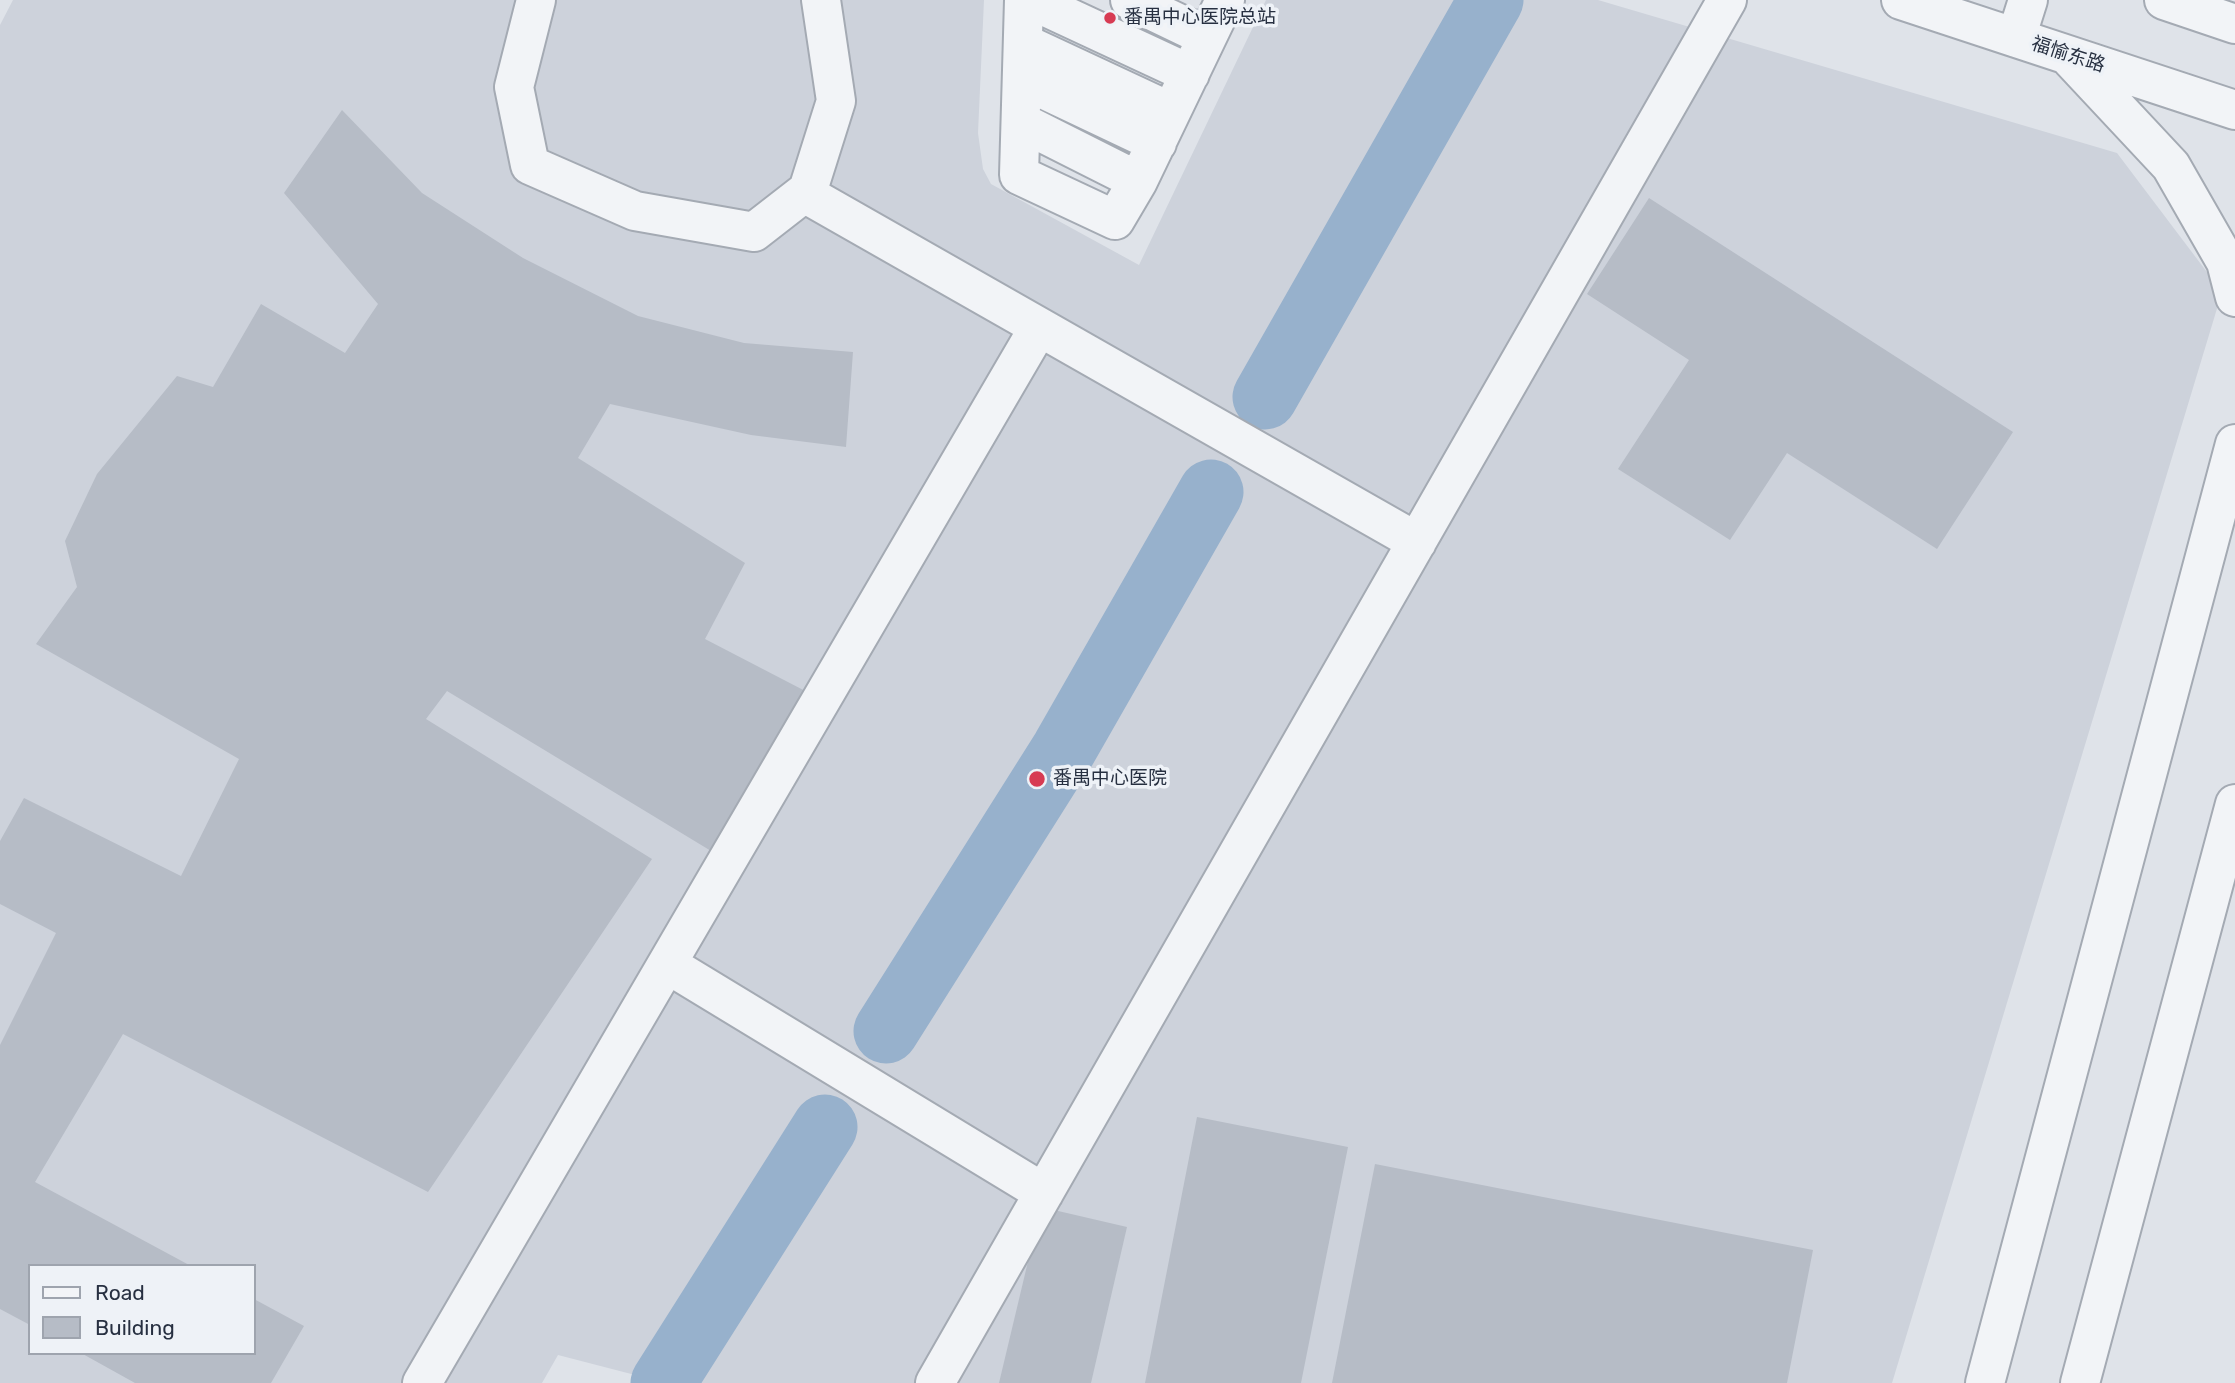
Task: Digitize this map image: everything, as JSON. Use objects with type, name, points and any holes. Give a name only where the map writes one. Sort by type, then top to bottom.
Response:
[{"type":"street","points":[[536,0],[514,87],[530,165],[635,211],[754,232],[808,190],[836,101],[821,0]]},
{"type":"street","points":[[1024,0],[1021,122],[1138,181],[1225,0]]},
{"type":"street","points":[[1031,0],[1190,74]]},
{"type":"street","points":[[1130,0],[1207,37]]},
{"type":"street","points":[[935,1383],[1727,0]]},
{"type":"street","name":"福愉东路","points":[[1901,0],[2235,110]]},
{"type":"street","points":[[2016,38],[2028,0]]},
{"type":"street","points":[[2164,0],[2235,24]]},
{"type":"street","points":[[2066,54],[2171,166],[2227,262],[2235,298]]},
{"type":"street","points":[[1022,61],[1164,127]]},
{"type":"street","points":[[804,193],[1417,542]]},
{"type":"street","points":[[422,1383],[1040,327]]},
{"type":"street","points":[[1984,1383],[2235,444]]},
{"type":"street","points":[[2080,1383],[2235,804]]},
{"type":"street","points":[[667,964],[1044,1193]]},
{"type":"shaded area","name":"番禺中心医院","points":[[13,0],[984,0],[978,133],[983,169],[991,184],[1139,265],[1266,0],[1598,0],[2117,153],[2222,292],[1892,1383],[666,1383],[558,1355],[542,1383],[0,1383],[0,25]]},
{"type":"building","points":[[342,110],[422,193],[523,258],[638,316],[744,343],[853,352],[846,447],[751,435],[610,404],[578,458],[745,563],[705,639],[811,694],[721,857],[447,691],[426,719],[652,859],[428,1192],[123,1034],[35,1182],[187,1264],[28,1264],[28,1324],[0,1309],[0,1045],[56,933],[0,904],[0,841],[24,798],[181,876],[239,759],[36,644],[77,587],[65,541],[97,474],[177,376],[213,387],[261,304],[345,353],[378,304],[284,193]]},
{"type":"building","points":[[1649,198],[2013,432],[1937,549],[1787,453],[1730,540],[1618,469],[1689,360],[1587,294]]},
{"type":"building","points":[[1197,1117],[1348,1147],[1301,1383],[1145,1383]]},
{"type":"building","points":[[1375,1164],[1813,1250],[1787,1383],[1332,1383]]},
{"type":"building","points":[[1041,1207],[1127,1227],[1091,1383],[999,1383]]},
{"type":"building","points":[[256,1300],[304,1326],[271,1383],[135,1383],[85,1355],[256,1355]]},
{"type":"waterway","points":[[1265,397],[1491,0]]},
{"type":"waterway","points":[[886,1031],[1064,749],[1211,492]]},
{"type":"waterway","points":[[663,1383],[825,1127]]},
{"type":"place","name":"番禺中心医院总站","points":[[1110,18]]},
{"type":"place","name":"番禺中心医院","points":[[1037,779]]}]
